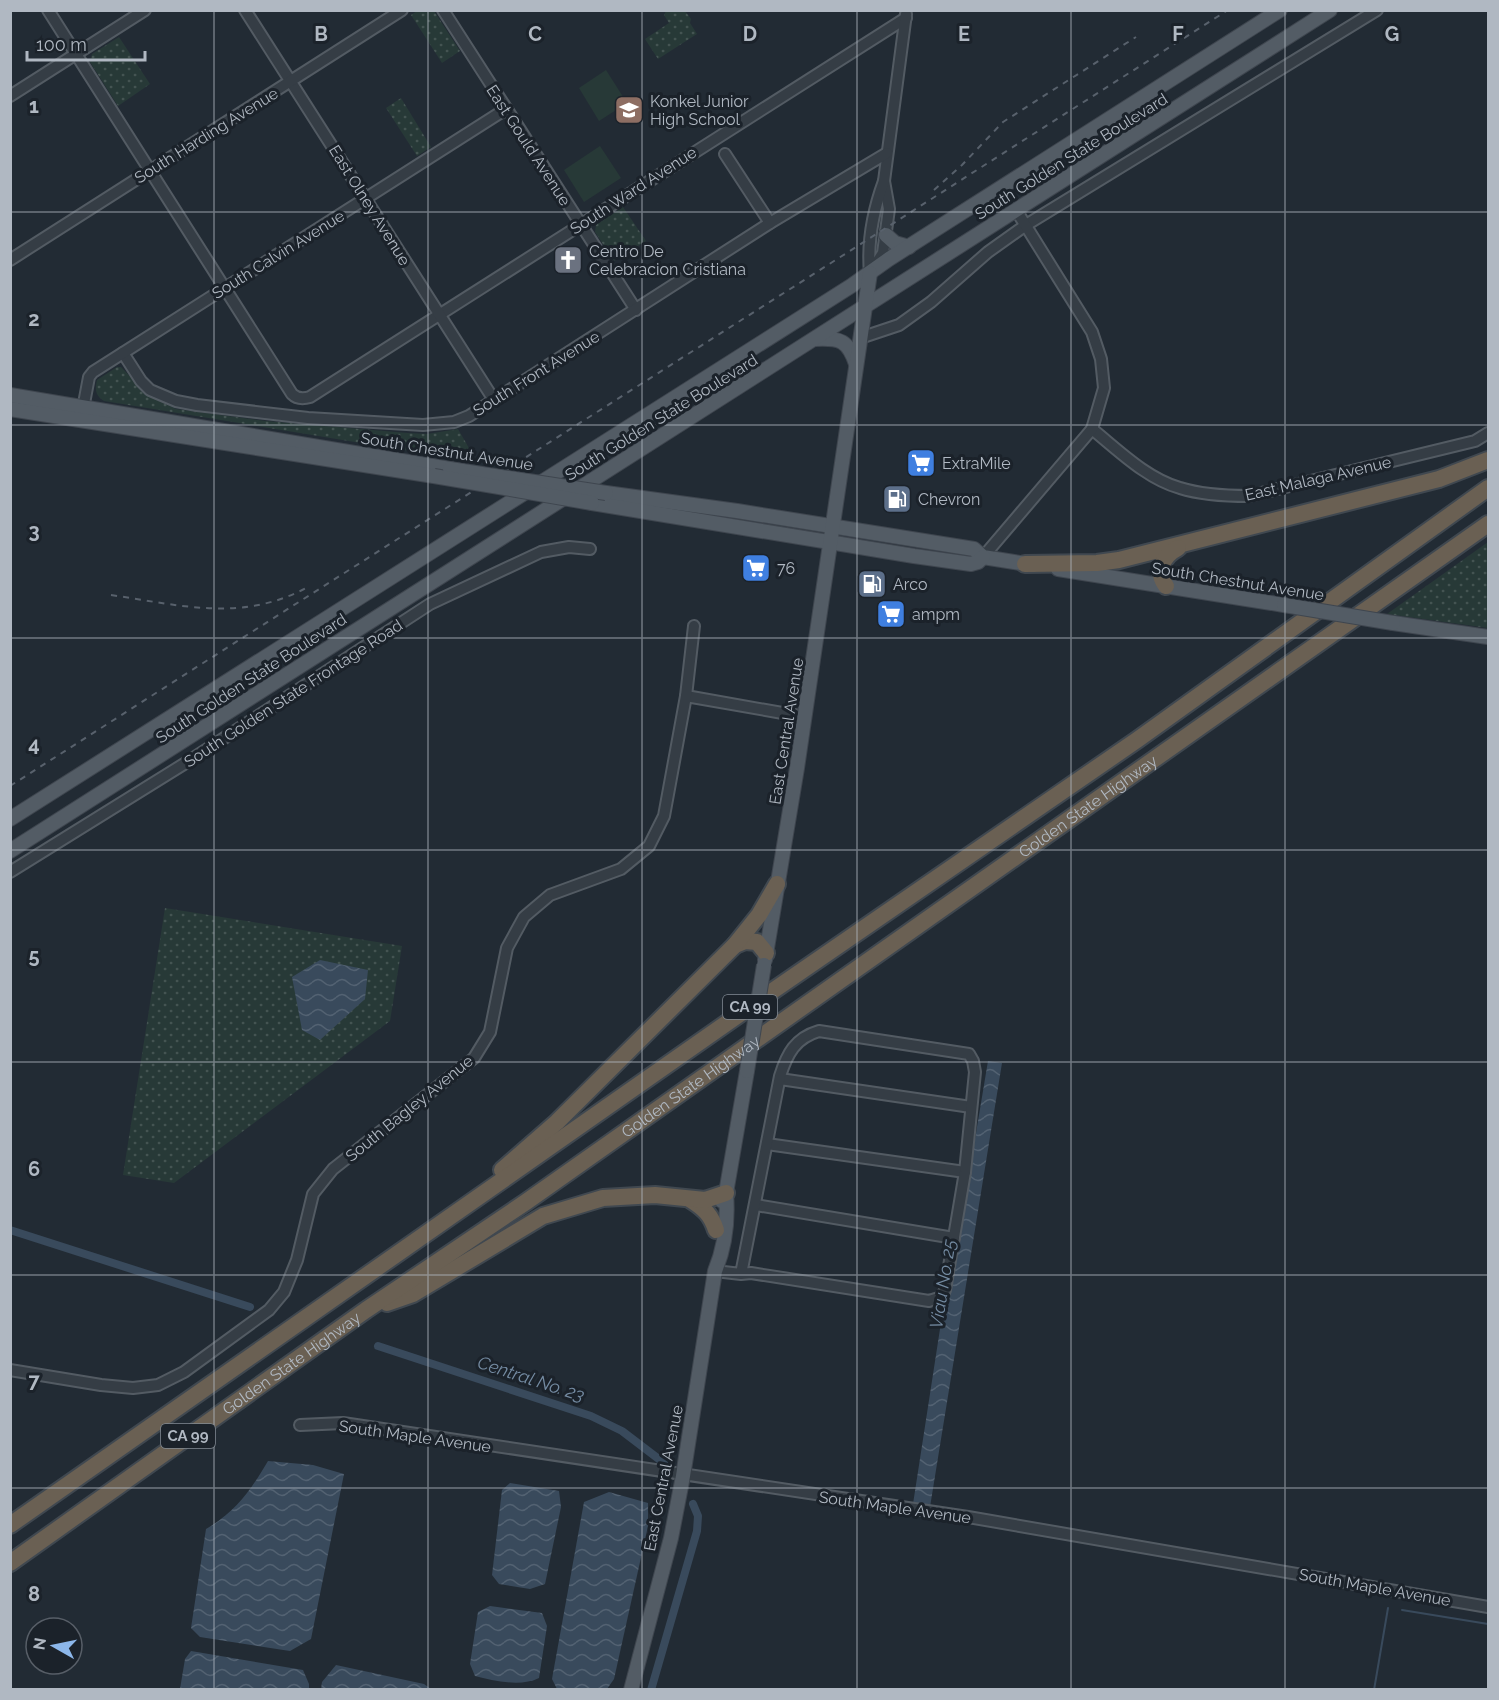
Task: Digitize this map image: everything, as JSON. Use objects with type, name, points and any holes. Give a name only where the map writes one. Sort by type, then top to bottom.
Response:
[{"type":"highway","points":[[1025,564],[1107,562],[1184,545],[1439,479],[1488,460]]},
{"type":"highway","name":"Golden State Highway","points":[[10,1525],[774,990],[1137,740],[1488,488]]},
{"type":"highway","name":"Golden State Highway","points":[[10,1563],[366,1310],[536,1195],[1488,524]]},
{"type":"highway","points":[[1166,586],[1161,573],[1164,558],[1184,545]]},
{"type":"highway","points":[[437,1226],[557,1122],[735,945],[759,915],[777,884]]},
{"type":"highway","points":[[735,945],[745,941],[757,942],[765,959]]},
{"type":"highway","points":[[366,1310],[413,1294],[543,1216],[603,1198],[655,1195],[705,1200],[726,1193]]},
{"type":"highway","points":[[691,1200],[706,1209],[716,1230]]},
{"type":"main road","name":"South Golden State Boulevard","points":[[10,819],[1280,10]]},
{"type":"main road","name":"South Golden State Boulevard","points":[[10,851],[1330,10]]},
{"type":"main road","points":[[885,235],[895,243],[909,247]]},
{"type":"main road","name":"East Central Avenue","points":[[715,1271],[712,1259],[716,1230],[720,1207],[726,1193],[805,717],[870,273]]},
{"type":"main road","points":[[814,339],[835,338],[843,342],[853,353],[856,364]]},
{"type":"main road","name":"South Chestnut Avenue","points":[[10,395],[82,413],[134,430],[252,447],[971,564],[983,557]]},
{"type":"main road","name":"South Chestnut Avenue","points":[[10,409],[82,413],[832,526],[974,549],[983,557],[1488,637]]},
{"type":"main road","name":"East Central Avenue","points":[[631,1689],[671,1538],[683,1476],[715,1271],[728,1210],[726,1193]]},
{"type":"street","points":[[48,10],[224,288]]},
{"type":"street","points":[[10,96],[145,10]]},
{"type":"street","name":"East Olney Avenue","points":[[245,10],[494,400]]},
{"type":"street","name":"South Harding Avenue","points":[[10,260],[402,10]]},
{"type":"street","name":"East Gould Avenue","points":[[443,10],[636,310]]},
{"type":"street","points":[[861,338],[899,325],[956,282],[988,252],[1026,225],[1377,10]]},
{"type":"street","name":"East Central Avenue","points":[[870,273],[869,245],[874,206],[884,181],[906,14]]},
{"type":"street","name":"South Ward Avenue","points":[[224,288],[292,394],[299,398],[310,397],[906,14]]},
{"type":"street","name":"South Calvin Avenue","points":[[82,413],[89,377],[93,372],[506,109]]},
{"type":"street","name":"South Front Avenue","points":[[123,353],[141,381],[156,393],[176,401],[239,411],[367,423],[440,425],[469,416],[887,153]]},
{"type":"street","points":[[725,154],[771,224]]},
{"type":"street","name":"East Central Avenue","points":[[870,273],[883,253],[889,209],[884,181]]},
{"type":"street","points":[[983,557],[1092,429],[1104,388],[1098,350],[1092,332],[1016,210]]},
{"type":"street","name":"East Malaga Avenue","points":[[1092,429],[1152,476],[1178,488],[1210,495],[1249,496],[1475,441],[1488,434]]},
{"type":"street","name":"South Golden State Frontage Road","points":[[10,872],[192,759],[430,604],[541,552],[569,547],[590,549]]},
{"type":"street","name":"South Bagley Avenue","points":[[10,1370],[101,1385],[134,1388],[158,1385],[184,1372],[269,1310],[284,1292],[297,1260],[313,1194],[333,1169],[474,1058],[490,1032],[507,948],[524,917],[550,895],[621,868],[649,846],[664,816],[686,696],[694,627]]},
{"type":"street","points":[[686,696],[805,717]]},
{"type":"street","points":[[715,1271],[741,1274],[751,1273],[929,1301],[942,1297],[965,1172],[975,1072],[969,1054],[819,1031],[802,1038],[786,1058],[780,1079],[741,1274]]},
{"type":"street","points":[[780,1079],[971,1107]]},
{"type":"street","points":[[768,1144],[965,1172]]},
{"type":"street","points":[[756,1205],[954,1238]]},
{"type":"street","name":"South Maple Avenue","points":[[300,1425],[343,1424],[968,1517],[1488,1607]]},
{"type":"shaded area","points":[[417,11],[434,11],[460,51],[442,63],[411,15]]},
{"type":"shaded area","points":[[666,11],[685,11],[697,34],[658,59],[645,39],[669,23],[664,15]]},
{"type":"shaded area","points":[[119,37],[150,84],[118,106],[90,62],[92,54]]},
{"type":"shaded area","points":[[606,70],[627,103],[599,121],[579,88]]},
{"type":"shaded area","points":[[401,98],[431,147],[417,156],[386,108]]},
{"type":"shaded area","points":[[600,146],[621,178],[584,202],[564,170]]},
{"type":"shaded area","points":[[623,207],[646,241],[614,261],[595,232],[596,225]]},
{"type":"shaded area","points":[[117,367],[121,367],[149,396],[176,409],[266,421],[408,433],[427,434],[458,429],[477,462],[104,401],[96,392],[97,380]]},
{"type":"shaded area","points":[[1488,542],[1488,628],[1387,614]]},
{"type":"shaded area","points":[[165,908],[402,946],[390,1021],[174,1183],[123,1175]]},
{"type":"water","points":[[320,960],[368,970],[365,999],[320,1040],[302,1030],[292,977]]},
{"type":"water","points":[[988,1061],[1002,1063],[930,1507],[913,1504],[942,1316],[946,1313]]},
{"type":"water","points":[[268,1461],[313,1465],[344,1474],[311,1639],[290,1651],[200,1637],[191,1628],[206,1529],[242,1500]]},
{"type":"water","points":[[510,1483],[559,1491],[561,1507],[545,1584],[530,1589],[499,1584],[492,1575],[502,1490]]},
{"type":"water","points":[[609,1492],[648,1503],[648,1526],[614,1679],[607,1689],[557,1689],[552,1679],[584,1502]]},
{"type":"water","points":[[490,1606],[542,1613],[547,1626],[539,1678],[516,1683],[475,1676],[470,1664],[478,1612]]},
{"type":"water","points":[[191,1651],[303,1670],[309,1689],[180,1689],[185,1659]]},
{"type":"water","points":[[336,1665],[424,1684],[431,1689],[321,1689],[322,1682]]},
{"type":"waterway","name":"Central No. 23","points":[[10,1230],[250,1307]]},
{"type":"waterway","name":"Central No. 23","points":[[378,1346],[591,1416],[622,1431],[664,1463]]},
{"type":"waterway","name":"Central No. 23","points":[[651,1690],[697,1531],[698,1516],[693,1504]]},
{"type":"waterway","points":[[1374,1690],[1388,1608]]},
{"type":"waterway","name":"Viau No. 25","points":[[1402,1610],[1488,1624]]},
{"type":"railway","points":[[10,786],[1228,10]]},
{"type":"railway","points":[[934,190],[962,165],[1003,122],[1136,37]]},
{"type":"railway","points":[[111,595],[186,606],[235,608],[259,605],[308,587]]},
{"type":"place","name":"Konkel Junior High School","points":[[629,110]]},
{"type":"place","name":"Centro De Celebracion Cristiana","points":[[568,260]]},
{"type":"place","name":"ExtraMile","points":[[921,463]]},
{"type":"place","name":"Chevron","points":[[897,499]]},
{"type":"place","name":"76","points":[[756,568]]},
{"type":"place","name":"Arco","points":[[872,584]]},
{"type":"place","name":"ampm","points":[[891,614]]}]
